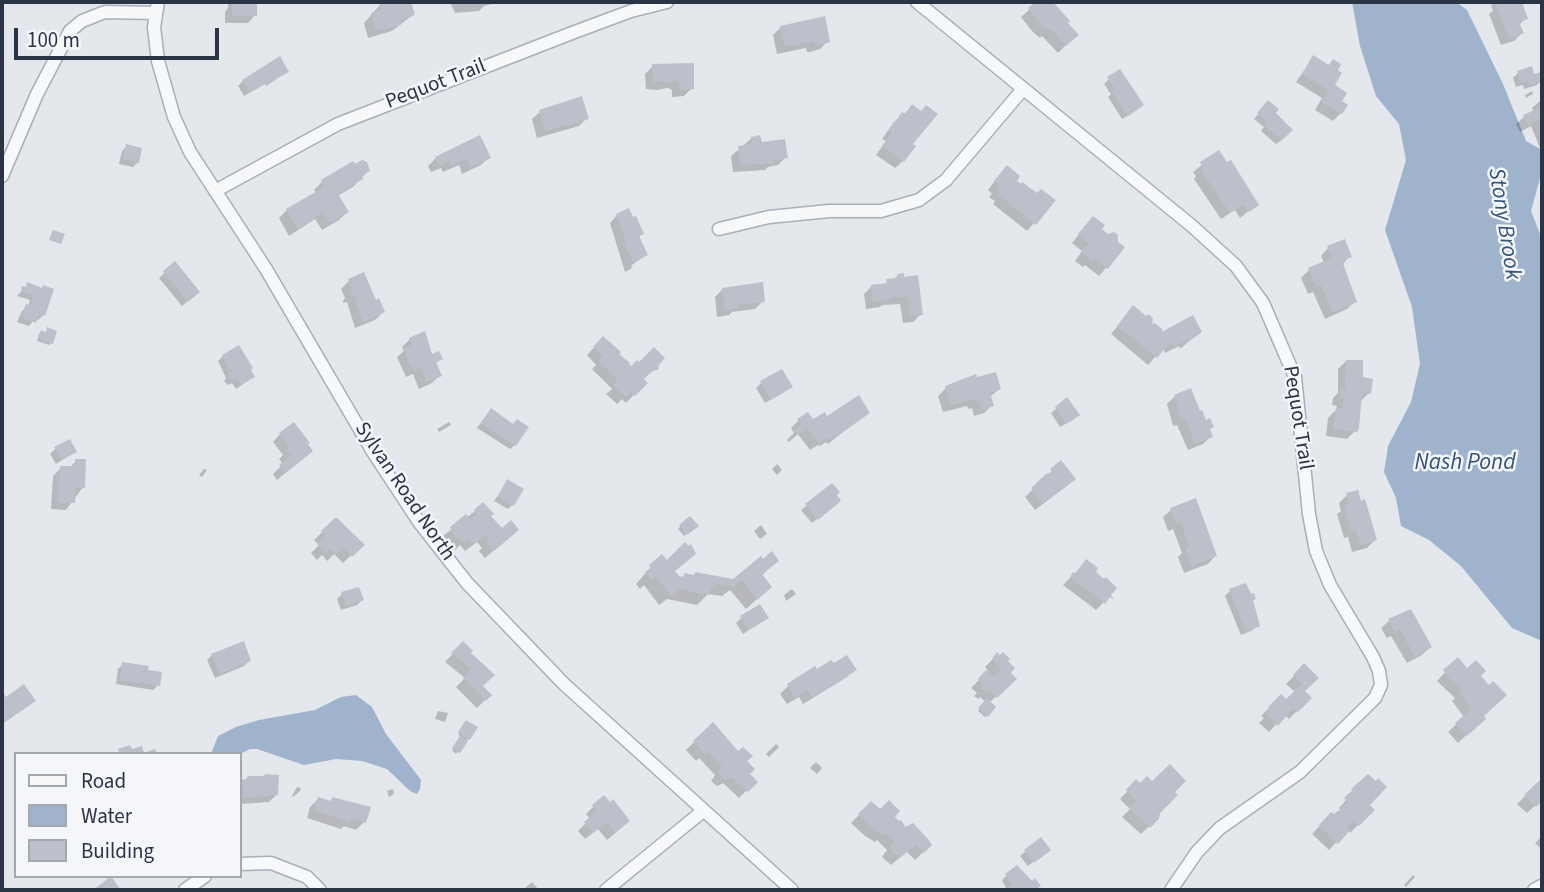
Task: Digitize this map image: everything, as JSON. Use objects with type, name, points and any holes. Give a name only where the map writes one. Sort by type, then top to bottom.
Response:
[{"type":"street","name":"Pequot Trail","points":[[215,191],[338,124],[572,33],[632,11],[667,2]]},
{"type":"street","name":"Pequot Trail","points":[[917,2],[1192,226],[1236,266],[1255,289],[1272,321],[1295,377],[1308,514],[1315,551],[1330,584],[1373,657],[1381,680],[1380,689],[1375,698],[1300,772],[1213,835],[1197,852],[1171,890]]},
{"type":"street","name":"Sylvan Road North","points":[[156,7],[155,46],[174,117],[190,152],[266,268],[385,471],[435,544],[474,590],[564,684],[792,890]]},
{"type":"street","points":[[2,176],[37,94],[70,31],[82,21],[105,12],[156,7]]},
{"type":"street","points":[[719,229],[769,217],[829,211],[881,211],[919,200],[946,180],[1023,89]]},
{"type":"street","points":[[606,890],[703,811]]},
{"type":"street","points":[[242,864],[271,863],[307,877],[320,890]]},
{"type":"street","points":[[185,890],[202,878]]},
{"type":"street","points":[[1534,890],[1541,886]]},
{"type":"water","name":"Nash Pond","points":[[1352,2],[1456,2],[1467,10],[1503,84],[1526,141],[1542,150],[1542,171],[1531,211],[1542,239],[1542,641],[1512,628],[1461,566],[1429,540],[1401,526],[1396,498],[1384,472],[1388,446],[1411,402],[1420,364],[1412,307],[1385,230],[1406,160],[1399,124],[1376,96],[1360,46]]},
{"type":"water","points":[[356,695],[372,707],[386,734],[421,780],[417,794],[410,791],[387,769],[362,761],[336,759],[304,765],[257,749],[242,753],[212,752],[218,736],[236,727],[315,710],[341,697]]},
{"type":"building","points":[[232,2],[257,2],[257,16],[232,16]]},
{"type":"building","points":[[411,2],[415,15],[401,20],[402,24],[376,31],[371,13],[381,10],[379,3]]},
{"type":"building","points":[[1035,2],[1053,2],[1079,35],[1066,46],[1051,29],[1049,31],[1040,23],[1028,8]]},
{"type":"building","points":[[1500,2],[1522,2],[1528,19],[1519,22],[1524,33],[1509,39],[1496,5]]},
{"type":"building","points":[[825,16],[830,42],[815,45],[814,41],[785,47],[780,26]]},
{"type":"building","points":[[1313,55],[1329,65],[1333,59],[1341,64],[1338,70],[1342,73],[1335,85],[1347,93],[1342,101],[1348,105],[1342,114],[1321,102],[1329,90],[1302,74]]},
{"type":"building","points":[[280,56],[289,72],[249,92],[242,80]]},
{"type":"building","points":[[694,63],[694,89],[679,90],[677,81],[653,82],[652,64]]},
{"type":"building","points":[[1532,66],[1534,74],[1541,72],[1542,81],[1529,85],[1528,81],[1521,83],[1517,71]]},
{"type":"building","points":[[1120,69],[1144,105],[1128,116],[1112,91],[1115,89],[1107,77]]},
{"type":"building","points":[[582,96],[589,119],[545,131],[539,110]]},
{"type":"building","points":[[1268,100],[1279,109],[1276,113],[1293,130],[1282,140],[1264,125],[1267,121],[1257,113]]},
{"type":"building","points":[[912,104],[921,111],[926,105],[938,114],[913,144],[916,146],[904,162],[882,146],[892,133],[889,130],[902,112],[905,114]]},
{"type":"building","points":[[1542,107],[1542,125],[1539,119],[1528,125],[1523,115]]},
{"type":"building","points":[[480,135],[491,158],[470,167],[467,158],[451,166],[449,161],[439,166],[435,157]]},
{"type":"building","points":[[760,135],[762,142],[785,139],[788,158],[774,160],[774,163],[741,165],[738,146],[752,144],[751,137]]},
{"type":"building","points":[[126,144],[142,148],[139,163],[123,159]]},
{"type":"building","points":[[1219,150],[1227,162],[1231,160],[1259,205],[1249,212],[1244,204],[1230,213],[1201,170],[1203,168],[1200,162]]},
{"type":"building","points":[[362,160],[367,162],[370,171],[361,176],[363,179],[338,194],[349,212],[330,223],[323,212],[298,229],[286,209],[324,187],[321,180],[353,161],[355,164]]},
{"type":"building","points":[[1007,165],[1020,176],[1017,181],[1021,184],[1022,182],[1037,193],[1041,189],[1056,200],[1036,225],[999,195],[1001,193],[996,189],[999,185],[994,181]]},
{"type":"building","points":[[629,208],[644,234],[639,236],[648,255],[633,262],[624,243],[626,242],[616,214]]},
{"type":"building","points":[[1093,216],[1105,225],[1102,229],[1108,234],[1114,232],[1118,235],[1118,242],[1125,247],[1108,269],[1081,252],[1089,243],[1078,234]]},
{"type":"building","points":[[53,230],[65,234],[61,244],[49,240]]},
{"type":"building","points":[[1345,239],[1352,257],[1342,261],[1357,302],[1333,312],[1321,285],[1316,287],[1308,268],[1332,258],[1327,246]]},
{"type":"building","points":[[175,261],[200,292],[188,302],[163,271]]},
{"type":"building","points":[[364,272],[376,300],[379,298],[385,312],[363,322],[354,295],[351,296],[349,291],[352,290],[348,279]]},
{"type":"building","points":[[904,273],[904,277],[918,275],[923,315],[910,316],[908,297],[892,297],[889,300],[873,302],[871,285],[887,283],[886,279],[898,278],[897,274]]},
{"type":"building","points":[[27,282],[54,289],[45,316],[39,314],[36,323],[21,317],[26,304],[30,305],[34,295],[21,291]]},
{"type":"building","points":[[763,282],[765,302],[738,305],[738,308],[725,310],[722,288]]},
{"type":"building","points":[[1133,305],[1146,316],[1148,314],[1153,318],[1152,324],[1155,323],[1163,330],[1160,333],[1193,315],[1202,332],[1188,342],[1187,340],[1174,347],[1172,343],[1169,344],[1157,358],[1117,326]]},
{"type":"building","points":[[47,327],[57,331],[53,344],[38,339],[41,330],[46,332]]},
{"type":"building","points":[[425,331],[432,354],[439,351],[443,359],[436,362],[442,376],[427,382],[421,368],[414,371],[404,348],[412,345],[409,338]]},
{"type":"building","points":[[603,336],[621,352],[619,354],[631,366],[654,347],[665,358],[658,370],[652,371],[644,379],[648,383],[635,396],[631,392],[626,397],[613,385],[618,380],[599,361],[603,356],[593,347]]},
{"type":"building","points":[[239,345],[253,368],[251,370],[255,377],[241,385],[237,379],[231,380],[228,373],[236,368],[229,371],[222,355]]},
{"type":"building","points":[[1346,360],[1363,360],[1363,377],[1373,379],[1371,394],[1362,393],[1357,432],[1333,429],[1336,408],[1342,409],[1344,398],[1339,397],[1340,389],[1345,389]]},
{"type":"building","points":[[782,369],[793,387],[771,400],[760,381]]},
{"type":"building","points":[[996,372],[1001,389],[990,393],[994,406],[981,410],[980,401],[976,402],[975,399],[950,405],[945,386],[976,374],[977,377]]},
{"type":"building","points":[[1191,388],[1200,411],[1202,410],[1206,420],[1210,418],[1214,427],[1210,429],[1213,437],[1195,444],[1185,418],[1181,420],[1174,395]]},
{"type":"building","points":[[859,395],[870,413],[836,437],[827,438],[819,444],[806,426],[797,435],[794,431],[802,426],[797,419],[808,412],[813,419],[825,412],[827,416]]},
{"type":"building","points":[[1067,397],[1080,415],[1066,424],[1055,407]]},
{"type":"building","points":[[491,408],[513,424],[517,419],[529,427],[516,446],[481,423]]},
{"type":"building","points":[[294,422],[313,451],[286,473],[279,465],[291,456],[286,450],[290,447],[279,433]]},
{"type":"building","points":[[70,439],[77,452],[61,460],[54,447]]},
{"type":"building","points":[[75,459],[86,459],[85,488],[76,488],[75,503],[58,502],[60,466],[75,466]]},
{"type":"building","points":[[1061,460],[1076,479],[1043,504],[1031,488],[1046,474],[1053,472],[1050,469]]},
{"type":"building","points":[[507,479],[524,489],[514,506],[498,496]]},
{"type":"building","points":[[832,483],[840,492],[837,495],[841,501],[818,520],[805,504]]},
{"type":"building","points":[[1358,490],[1361,501],[1365,499],[1377,540],[1360,545],[1356,530],[1351,531],[1344,505],[1349,504],[1346,493]]},
{"type":"building","points":[[1196,498],[1217,556],[1191,566],[1185,548],[1189,546],[1181,522],[1176,524],[1170,508]]},
{"type":"building","points":[[483,502],[502,528],[511,520],[519,530],[494,551],[486,542],[489,539],[485,535],[474,544],[469,539],[464,543],[458,537],[456,539],[450,527],[466,514],[470,519],[477,514],[474,510]]},
{"type":"building","points":[[690,516],[699,526],[687,535],[679,525]]},
{"type":"building","points":[[336,517],[365,545],[352,557],[343,547],[336,554],[331,549],[326,553],[317,544],[326,536],[321,531]]},
{"type":"building","points":[[685,542],[689,546],[691,544],[696,554],[675,571],[679,576],[684,577],[684,573],[694,575],[695,572],[733,579],[761,556],[763,559],[772,551],[779,561],[762,574],[772,587],[757,600],[742,580],[734,586],[716,584],[716,587],[711,587],[710,595],[679,589],[671,596],[656,576],[651,580],[645,572],[662,554],[667,560]]},
{"type":"building","points":[[1086,559],[1098,568],[1096,572],[1117,588],[1111,595],[1114,600],[1110,597],[1105,604],[1070,577]]},
{"type":"building","points":[[1246,583],[1256,599],[1253,600],[1260,626],[1246,632],[1229,589]]},
{"type":"building","points":[[359,587],[364,600],[346,606],[341,592]]},
{"type":"building","points":[[760,604],[769,618],[749,630],[740,616]]},
{"type":"building","points":[[1411,609],[1432,647],[1415,657],[1400,629],[1395,632],[1388,619]]},
{"type":"building","points":[[244,641],[251,661],[220,674],[211,654]]},
{"type":"building","points":[[463,641],[473,651],[471,653],[495,675],[483,686],[492,695],[486,701],[463,678],[471,669],[451,653]]},
{"type":"building","points":[[997,652],[1000,655],[1003,652],[1010,659],[1008,661],[1015,668],[1011,673],[1017,679],[997,698],[989,690],[986,693],[978,679],[986,670],[994,677],[1002,669],[992,659]]},
{"type":"building","points":[[847,655],[857,670],[812,697],[807,690],[795,698],[787,684],[815,666],[817,669],[831,660],[834,663]]},
{"type":"building","points":[[1458,657],[1467,668],[1476,660],[1486,671],[1481,676],[1489,685],[1493,681],[1507,695],[1467,736],[1455,723],[1471,709],[1459,692],[1462,689],[1454,684],[1443,670]]},
{"type":"building","points":[[122,662],[149,666],[148,670],[162,672],[160,686],[120,680]]},
{"type":"building","points":[[1304,663],[1319,678],[1305,691],[1312,698],[1298,712],[1293,708],[1278,726],[1266,714],[1270,709],[1268,707],[1281,694],[1286,699],[1302,684],[1293,675]]},
{"type":"building","points":[[24,684],[36,701],[2,724],[2,690],[6,697]]},
{"type":"building","points":[[987,698],[996,707],[988,717],[978,708]]},
{"type":"building","points":[[466,720],[478,727],[470,740],[458,732]]},
{"type":"building","points":[[713,722],[738,751],[743,747],[753,756],[747,761],[755,769],[750,774],[758,782],[748,792],[731,777],[725,780],[718,772],[722,766],[693,741]]},
{"type":"building","points":[[460,736],[468,741],[460,753],[452,748]]},
{"type":"building","points":[[130,745],[132,749],[142,746],[144,752],[119,752],[118,749]]},
{"type":"building","points":[[1170,764],[1186,781],[1175,792],[1178,795],[1150,828],[1129,808],[1136,801],[1126,790],[1136,779],[1140,783],[1147,776],[1152,781]]},
{"type":"building","points":[[1368,774],[1376,781],[1378,778],[1387,787],[1370,805],[1375,810],[1359,826],[1353,821],[1347,827],[1350,830],[1338,844],[1319,825],[1331,812],[1334,814],[1342,808],[1348,801],[1345,799],[1353,791],[1351,789]]},
{"type":"building","points":[[279,775],[278,795],[242,798],[242,779],[247,780],[248,776]]},
{"type":"building","points":[[1541,779],[1542,801],[1536,807],[1524,795]]},
{"type":"building","points":[[604,795],[610,802],[613,799],[630,821],[615,833],[607,822],[593,833],[584,822],[597,811],[592,805]]},
{"type":"building","points":[[318,797],[331,801],[332,797],[371,807],[366,823],[351,819],[350,822],[314,810]]},
{"type":"building","points":[[889,800],[900,811],[895,817],[901,820],[905,827],[913,823],[932,845],[924,853],[916,845],[899,858],[889,848],[894,841],[886,833],[884,835],[873,828],[858,814],[871,801],[880,809]]},
{"type":"building","points":[[1041,837],[1051,850],[1034,863],[1024,850]]},
{"type":"building","points":[[1017,865],[1032,881],[1035,878],[1041,886],[1036,890],[1004,890],[1012,884],[1005,874]]},
{"type":"building","points":[[112,878],[121,890],[92,890]]},
{"type":"water label","name":"Stony Brook","points":[[1503,224]]}]
